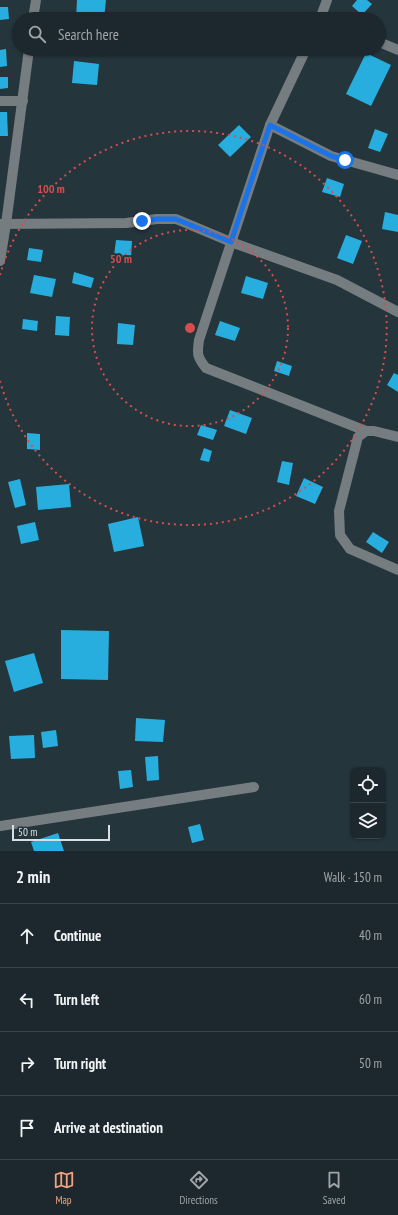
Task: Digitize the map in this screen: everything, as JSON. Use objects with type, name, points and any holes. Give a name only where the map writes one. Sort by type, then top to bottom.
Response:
[{"type":"street","points":[[34,12],[36,0]]},
{"type":"street","points":[[324,12],[326,0]]},
{"type":"street","points":[[386,45],[398,50]]},
{"type":"street","points":[[0,261],[3,224],[23,101],[28,56]]},
{"type":"street","points":[[303,56],[270,125],[199,340],[197,353],[199,359],[206,368],[366,431],[374,431],[398,437]]},
{"type":"street","points":[[0,101],[23,101]]},
{"type":"street","points":[[270,125],[331,156],[398,175]]},
{"type":"street","points":[[3,224],[126,223],[157,219],[176,219],[231,242],[337,280],[398,312]]},
{"type":"street","points":[[366,431],[358,437],[339,511],[340,535],[350,548],[398,570]]},
{"type":"street","points":[[0,826],[254,787]]},
{"type":"building","points":[[77,0],[106,0],[105,12],[76,12]]},
{"type":"building","points":[[357,0],[367,0],[372,4],[365,12],[359,12],[352,6]]},
{"type":"building","points":[[0,7],[8,7],[9,19],[0,20]]},
{"type":"building","points":[[6,49],[7,66],[0,67],[0,50]]},
{"type":"building","points":[[365,56],[372,56],[391,65],[371,106],[346,94]]},
{"type":"building","points":[[74,61],[99,64],[97,85],[72,83]]},
{"type":"building","points":[[0,77],[8,77],[8,88],[0,89]]},
{"type":"building","points":[[0,112],[7,112],[8,136],[0,136]]},
{"type":"building","points":[[239,125],[251,137],[230,157],[218,145]]},
{"type":"building","points":[[375,129],[388,134],[380,152],[368,148]]},
{"type":"building","points":[[327,178],[344,184],[340,197],[322,192]]},
{"type":"building","points":[[385,212],[398,215],[398,232],[382,229]]},
{"type":"building","points":[[346,235],[362,241],[353,264],[337,258]]},
{"type":"building","points":[[116,240],[132,241],[131,258],[114,256]]},
{"type":"building","points":[[29,248],[43,250],[41,262],[27,260]]},
{"type":"building","points":[[74,272],[94,278],[91,288],[72,283]]},
{"type":"building","points":[[34,275],[56,279],[52,297],[30,293]]},
{"type":"building","points":[[246,276],[268,283],[263,299],[241,293]]},
{"type":"building","points":[[56,316],[70,317],[69,336],[55,335]]},
{"type":"building","points":[[23,319],[38,321],[37,331],[22,329]]},
{"type":"building","points":[[220,321],[240,328],[235,341],[215,335]]},
{"type":"building","points":[[118,323],[135,325],[133,345],[117,344]]},
{"type":"building","points":[[277,361],[292,366],[289,376],[274,371]]},
{"type":"building","points":[[394,373],[398,375],[398,392],[387,385]]},
{"type":"building","points":[[230,410],[252,418],[246,434],[224,426]]},
{"type":"building","points":[[201,425],[217,430],[213,440],[197,435]]},
{"type":"building","points":[[27,433],[40,434],[40,450],[27,449]]},
{"type":"building","points":[[204,448],[212,451],[209,462],[200,460]]},
{"type":"building","points":[[282,461],[293,463],[289,485],[277,482]]},
{"type":"building","points":[[304,478],[323,487],[315,504],[296,496]]},
{"type":"building","points":[[20,479],[26,505],[15,508],[8,482]]},
{"type":"building","points":[[69,484],[71,507],[38,510],[36,487]]},
{"type":"building","points":[[138,517],[144,546],[114,552],[108,524]]},
{"type":"building","points":[[35,522],[39,540],[21,544],[17,526]]},
{"type":"building","points":[[373,532],[389,542],[382,553],[366,542]]},
{"type":"building","points":[[61,630],[109,631],[108,680],[61,679]]},
{"type":"building","points":[[34,653],[43,683],[14,692],[5,661]]},
{"type":"building","points":[[136,718],[165,720],[163,742],[135,741]]},
{"type":"building","points":[[56,730],[58,746],[43,748],[41,732]]},
{"type":"building","points":[[34,735],[35,758],[11,759],[9,736]]},
{"type":"building","points":[[158,756],[159,780],[147,781],[145,757]]},
{"type":"building","points":[[131,770],[133,787],[120,789],[118,771]]},
{"type":"building","points":[[200,824],[204,840],[192,843],[188,827]]},
{"type":"building","points":[[58,833],[64,851],[34,851],[31,842]]},
{"type":"route","points":[[142,221],[176,219],[231,242],[270,125],[331,156],[345,160]]}]
